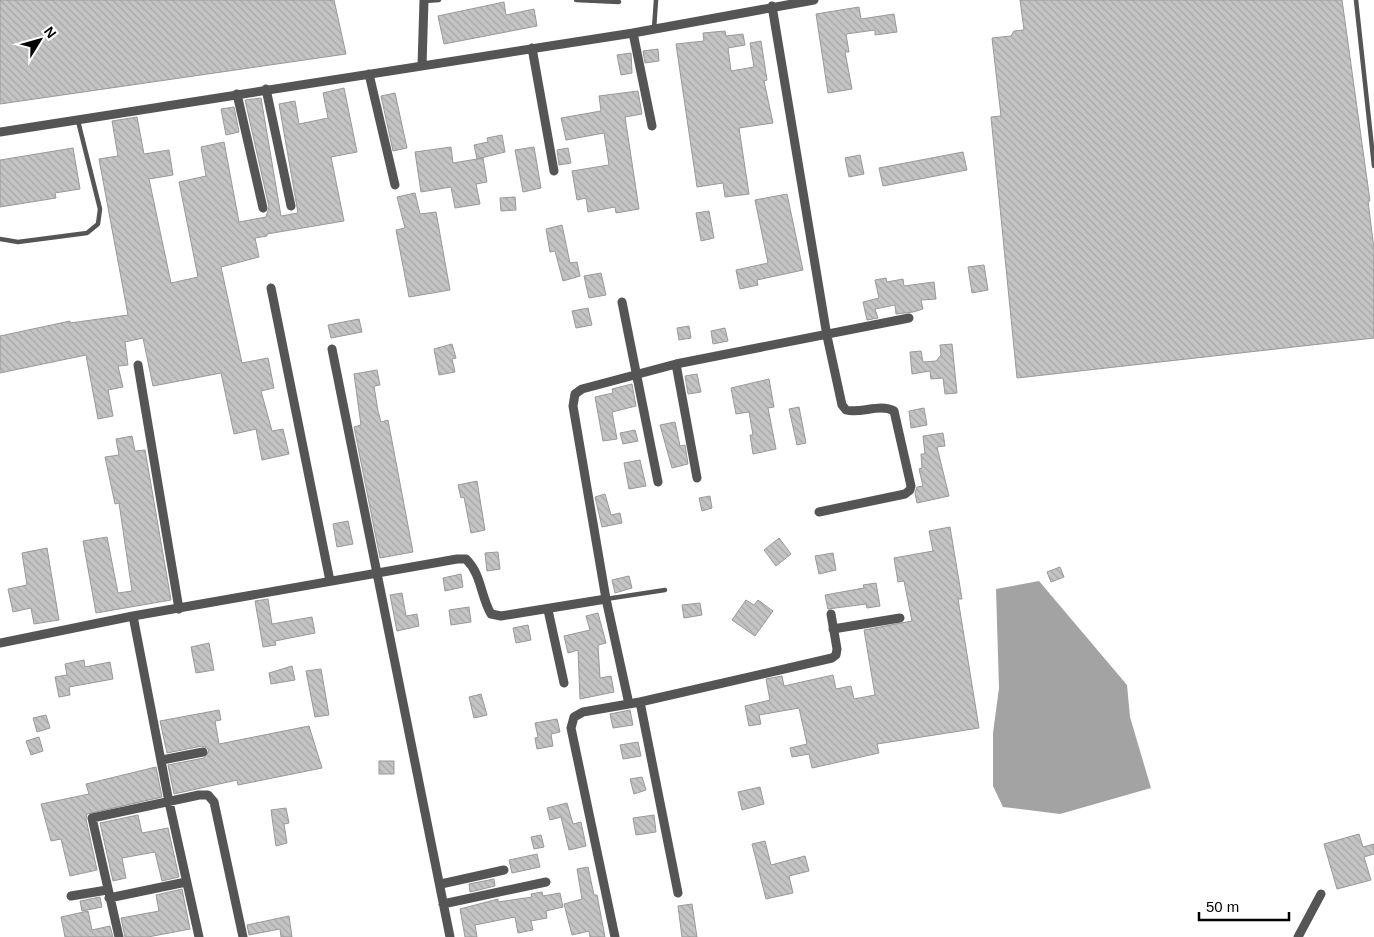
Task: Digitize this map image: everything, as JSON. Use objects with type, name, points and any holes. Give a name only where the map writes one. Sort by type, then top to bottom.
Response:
[{"type":"street","points":[[422,66],[424,0]]},
{"type":"street","points":[[0,132],[633,33],[772,6],[814,0]]},
{"type":"street","points":[[772,6],[827,336],[842,405],[846,410],[853,412],[888,408],[894,411],[911,486],[910,490],[904,494],[819,512]]},
{"type":"street","points":[[633,33],[652,126]]},
{"type":"street","points":[[532,48],[554,171]]},
{"type":"street","points":[[370,74],[394,186]]},
{"type":"street","points":[[266,89],[291,206]]},
{"type":"street","points":[[237,94],[263,208]]},
{"type":"street","points":[[271,288],[330,582]]},
{"type":"street","points":[[622,302],[658,482]]},
{"type":"street","points":[[629,704],[606,599],[573,406],[575,394],[582,389],[676,364],[827,336],[909,318]]},
{"type":"street","points":[[332,349],[376,573],[441,884],[450,937]]},
{"type":"street","points":[[676,364],[697,478]]},
{"type":"street","points":[[138,365],[179,609]]},
{"type":"street","points":[[0,643],[133,616],[466,559],[475,568],[486,606],[491,614],[501,616],[548,610],[606,599]]},
{"type":"street","points":[[548,610],[564,683]]},
{"type":"street","points":[[615,937],[571,728],[574,717],[583,712],[640,702],[832,658],[836,655],[837,649],[831,614]]},
{"type":"street","points":[[133,616],[169,802],[199,937]]},
{"type":"street","points":[[833,629],[900,618]]},
{"type":"street","points":[[640,702],[678,893]]},
{"type":"street","points":[[162,760],[203,752]]},
{"type":"street","points":[[119,937],[92,818],[199,795],[208,796],[214,802],[243,937]]},
{"type":"street","points":[[441,884],[504,870]]},
{"type":"street","points":[[71,896],[108,894],[186,882]]},
{"type":"street","points":[[443,904],[546,882]]},
{"type":"street","points":[[1298,937],[1321,894]]},
{"type":"lane","points":[[424,0],[439,0]]},
{"type":"lane","points":[[576,0],[619,2]]},
{"type":"lane","points":[[654,29],[656,0]]},
{"type":"lane","points":[[1356,0],[1374,166]]},
{"type":"lane","points":[[0,239],[18,242],[87,233],[98,224],[100,209],[78,121]]},
{"type":"lane","points":[[606,599],[664,590]]},
{"type":"shaded area","points":[[1039,581],[1127,685],[1130,717],[1151,788],[1060,814],[1003,807],[993,786],[993,733],[999,688],[996,589]]},
{"type":"building","points":[[0,0],[334,0],[346,54],[0,104]]},
{"type":"building","points":[[1020,0],[1342,0],[1370,201],[1368,201],[1374,249],[1374,338],[1017,378],[991,117],[1001,116],[992,38],[1011,36],[1014,31],[1024,30]]},
{"type":"building","points":[[504,2],[506,15],[534,9],[537,26],[444,44],[438,16]]},
{"type":"building","points":[[859,7],[861,19],[894,14],[897,32],[875,35],[875,30],[846,34],[849,52],[845,52],[852,89],[828,93],[816,14]]},
{"type":"building","points":[[725,31],[726,36],[743,34],[745,45],[728,48],[731,71],[754,67],[750,43],[761,41],[767,80],[764,81],[773,123],[739,128],[749,194],[725,197],[723,183],[697,187],[676,44],[704,41],[703,33]]},
{"type":"building","points":[[658,49],[659,61],[645,63],[643,51]]},
{"type":"building","points":[[631,53],[632,73],[621,75],[617,55]]},
{"type":"building","points":[[344,88],[357,152],[331,157],[344,221],[267,234],[267,236],[255,238],[259,257],[221,267],[242,363],[268,358],[274,388],[261,391],[272,431],[283,429],[289,454],[262,460],[256,429],[234,434],[221,373],[153,386],[143,338],[125,342],[128,365],[118,366],[123,387],[108,390],[113,416],[98,419],[86,355],[0,373],[0,336],[70,321],[70,323],[128,315],[99,159],[118,156],[112,121],[137,117],[144,154],[169,150],[173,175],[149,179],[171,283],[198,277],[179,182],[206,176],[201,147],[224,142],[239,222],[266,217],[269,207],[245,100],[261,98],[281,216],[298,213],[279,104],[295,101],[299,124],[328,118],[323,93]]},
{"type":"building","points":[[638,91],[642,114],[625,117],[639,209],[616,213],[615,207],[588,212],[586,198],[577,200],[572,171],[609,165],[604,133],[566,140],[561,118],[601,111],[599,96]]},
{"type":"building","points":[[395,93],[407,148],[393,151],[381,96]]},
{"type":"building","points":[[234,107],[239,132],[226,135],[221,109]]},
{"type":"building","points":[[502,135],[505,152],[477,159],[474,145],[488,142],[487,138]]},
{"type":"building","points":[[451,147],[453,163],[483,158],[487,182],[476,184],[480,204],[455,208],[451,187],[421,192],[415,152]]},
{"type":"building","points":[[534,147],[541,188],[523,192],[515,150]]},
{"type":"building","points":[[73,148],[80,189],[55,193],[56,198],[0,207],[0,160]]},
{"type":"building","points":[[568,148],[571,163],[559,165],[557,150]]},
{"type":"building","points":[[963,152],[967,170],[883,186],[879,168]]},
{"type":"building","points":[[860,155],[864,174],[849,177],[845,158]]},
{"type":"building","points":[[415,193],[420,214],[436,212],[450,290],[409,297],[396,230],[405,228],[397,197]]},
{"type":"building","points":[[787,194],[803,270],[757,280],[758,285],[740,289],[736,270],[768,263],[755,200]]},
{"type":"building","points":[[515,197],[516,210],[501,211],[500,198]]},
{"type":"building","points":[[709,211],[714,238],[701,241],[696,213]]},
{"type":"building","points":[[562,225],[570,263],[577,262],[580,276],[563,281],[555,251],[550,252],[546,229]]},
{"type":"building","points":[[984,265],[988,290],[972,293],[968,267]]},
{"type":"building","points":[[601,273],[606,295],[589,298],[584,276]]},
{"type":"building","points":[[886,278],[887,282],[903,279],[904,286],[934,282],[936,299],[921,300],[923,309],[913,312],[896,314],[895,305],[875,309],[878,318],[867,320],[863,302],[879,298],[875,280]]},
{"type":"building","points":[[588,308],[592,325],[576,328],[572,311]]},
{"type":"building","points":[[359,319],[362,332],[331,338],[328,325]]},
{"type":"building","points":[[689,326],[691,338],[679,340],[677,328]]},
{"type":"building","points":[[725,328],[728,341],[713,344],[711,331]]},
{"type":"building","points":[[452,344],[456,358],[452,359],[455,372],[439,375],[434,349]]},
{"type":"building","points":[[952,344],[957,393],[945,394],[943,378],[931,379],[930,371],[912,374],[910,352],[921,351],[923,362],[936,361],[941,355],[940,345]]},
{"type":"building","points":[[377,370],[380,385],[374,386],[378,411],[381,422],[388,420],[413,552],[380,558],[354,427],[361,425],[354,374]]},
{"type":"building","points":[[697,374],[701,392],[688,394],[685,376]]},
{"type":"building","points":[[769,379],[774,407],[768,408],[776,449],[753,454],[750,435],[753,435],[749,412],[736,414],[731,388]]},
{"type":"building","points":[[632,384],[636,406],[612,412],[617,439],[603,441],[595,397],[613,393],[612,389]]},
{"type":"building","points":[[799,407],[806,443],[797,445],[789,409]]},
{"type":"building","points":[[924,408],[927,425],[911,428],[909,411]]},
{"type":"building","points":[[675,422],[680,446],[685,445],[688,464],[672,468],[660,425]]},
{"type":"building","points":[[635,430],[638,441],[623,444],[620,433]]},
{"type":"building","points":[[943,433],[945,446],[937,447],[949,496],[917,503],[915,493],[917,487],[923,486],[919,469],[922,468],[921,454],[925,454],[923,436]]},
{"type":"building","points":[[132,436],[135,451],[145,450],[171,600],[96,613],[83,541],[107,537],[118,593],[132,591],[119,503],[115,504],[105,457],[119,455],[116,439]]},
{"type":"building","points":[[640,460],[646,486],[629,489],[624,463]]},
{"type":"building","points":[[477,481],[485,530],[471,533],[464,497],[461,498],[458,485]]},
{"type":"building","points":[[605,494],[611,515],[620,513],[622,523],[602,527],[595,497]]},
{"type":"building","points":[[710,496],[712,508],[702,511],[699,498]]},
{"type":"building","points":[[348,521],[353,544],[337,547],[333,524]]},
{"type":"building","points":[[950,527],[962,599],[958,599],[979,728],[877,744],[879,753],[812,768],[809,754],[792,757],[790,748],[807,744],[799,708],[759,715],[761,724],[749,726],[745,706],[770,700],[766,679],[782,676],[784,686],[833,675],[836,689],[851,686],[854,699],[875,695],[864,630],[912,621],[904,581],[898,582],[894,558],[933,551],[929,531]]},
{"type":"building","points":[[779,538],[791,554],[776,566],[764,550]]},
{"type":"building","points":[[47,548],[59,620],[34,624],[31,608],[13,612],[8,589],[27,585],[22,553]]},
{"type":"building","points":[[498,552],[500,569],[487,571],[485,553]]},
{"type":"building","points":[[833,553],[836,570],[819,574],[815,556]]},
{"type":"building","points":[[1060,567],[1064,577],[1051,582],[1047,572]]},
{"type":"building","points":[[461,574],[463,587],[445,591],[443,578]]},
{"type":"building","points":[[629,576],[632,588],[615,593],[612,580]]},
{"type":"building","points":[[876,583],[880,606],[867,608],[866,604],[828,609],[825,595],[864,588],[863,585]]},
{"type":"building","points":[[402,593],[406,616],[417,614],[419,626],[397,631],[390,595]]},
{"type":"building","points":[[268,599],[272,624],[312,617],[315,633],[275,641],[276,645],[263,647],[255,601]]},
{"type":"building","points":[[746,600],[754,605],[758,600],[773,611],[755,636],[732,620]]},
{"type":"building","points":[[700,603],[702,615],[684,618],[682,605]]},
{"type":"building","points":[[469,607],[471,622],[451,625],[449,610]]},
{"type":"building","points":[[598,613],[606,643],[598,645],[600,678],[611,676],[614,692],[580,699],[578,650],[568,653],[564,636],[590,630],[586,616]]},
{"type":"building","points":[[528,625],[531,640],[516,643],[513,628]]},
{"type":"building","points":[[209,643],[214,670],[196,673],[191,647]]},
{"type":"building","points":[[84,660],[85,667],[110,662],[113,679],[69,687],[70,695],[59,697],[55,677],[67,675],[65,664]]},
{"type":"building","points":[[292,666],[295,680],[271,684],[269,673]]},
{"type":"building","points":[[321,669],[329,715],[315,717],[306,671]]},
{"type":"building","points":[[481,694],[487,715],[474,718],[469,697]]},
{"type":"building","points":[[219,710],[221,720],[215,721],[219,744],[309,726],[322,768],[238,785],[237,780],[174,794],[168,765],[204,758],[209,751],[202,746],[167,753],[160,721]]},
{"type":"building","points":[[630,710],[633,725],[613,728],[610,714]]},
{"type":"building","points":[[46,715],[50,728],[37,732],[33,718]]},
{"type":"building","points":[[557,719],[560,732],[551,734],[553,746],[537,749],[535,738],[538,737],[535,723]]},
{"type":"building","points":[[39,737],[43,751],[31,755],[26,741]]},
{"type":"building","points":[[638,742],[641,756],[623,759],[620,745]]},
{"type":"building","points":[[379,761],[394,761],[394,774],[379,774]]},
{"type":"building","points":[[156,767],[162,797],[87,814],[86,819],[97,870],[70,876],[61,839],[51,841],[41,804],[89,794],[86,784]]},
{"type":"building","points":[[642,777],[646,790],[634,794],[630,779]]},
{"type":"building","points":[[760,787],[764,804],[742,810],[738,792]]},
{"type":"building","points":[[567,803],[573,824],[581,822],[586,846],[569,850],[561,817],[550,820],[547,808]]},
{"type":"building","points":[[286,808],[289,823],[284,824],[287,843],[276,846],[271,810]]},
{"type":"building","points":[[138,815],[142,833],[168,828],[179,877],[162,881],[155,852],[122,858],[126,878],[113,881],[100,823]]},
{"type":"building","points":[[654,815],[656,832],[636,835],[633,818]]},
{"type":"building","points":[[1359,834],[1363,847],[1374,844],[1374,854],[1364,857],[1371,880],[1337,889],[1324,844]]},
{"type":"building","points":[[541,835],[544,847],[534,849],[531,837]]},
{"type":"building","points":[[765,841],[771,865],[805,856],[809,871],[789,876],[793,893],[766,899],[752,844]]},
{"type":"building","points":[[537,854],[540,867],[512,873],[509,860]]},
{"type":"building","points":[[588,867],[594,895],[597,895],[605,937],[590,937],[589,931],[572,935],[564,904],[582,899],[577,869]]},
{"type":"building","points":[[494,879],[495,886],[470,892],[469,884]]},
{"type":"building","points":[[182,889],[190,929],[148,937],[125,937],[121,918],[159,911],[156,895]]},
{"type":"building","points":[[542,892],[543,896],[560,893],[563,907],[546,911],[547,918],[531,921],[533,930],[518,933],[515,917],[475,925],[477,937],[465,937],[460,909],[498,899],[498,902],[532,897],[531,894]]},
{"type":"building","points":[[100,897],[102,907],[82,911],[80,901]]},
{"type":"building","points":[[692,904],[697,937],[682,937],[678,906]]},
{"type":"building","points":[[88,911],[92,930],[110,926],[113,937],[65,937],[61,917]]},
{"type":"building","points":[[289,916],[292,937],[281,937],[280,929],[249,935],[247,925]]}]
